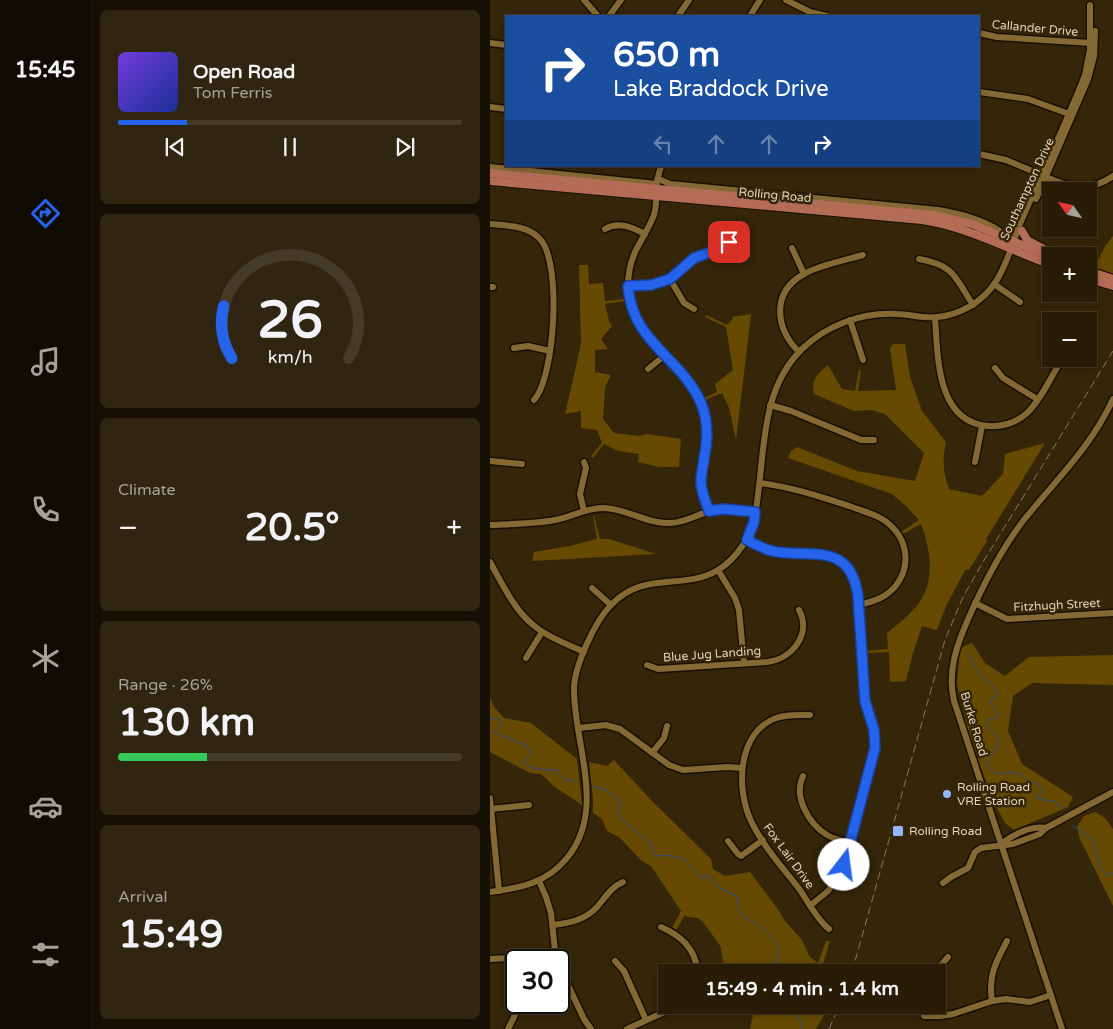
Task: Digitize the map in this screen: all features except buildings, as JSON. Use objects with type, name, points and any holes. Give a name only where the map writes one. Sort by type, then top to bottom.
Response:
[{"type":"main road","points":[[522,171],[539,178]]},
{"type":"main road","name":"Rolling Road","points":[[490,173],[933,215],[972,224],[1014,244],[1042,261]]},
{"type":"main road","name":"Rolling Road","points":[[490,181],[658,188]]},
{"type":"main road","points":[[1020,229],[1026,240],[1042,248]]},
{"type":"main road","name":"Rolling Road","points":[[1014,244],[1042,254]]},
{"type":"main road","points":[[1097,274],[1113,279]]},
{"type":"main road","points":[[1097,281],[1113,286]]},
{"type":"street","points":[[584,0],[597,15]]},
{"type":"street","points":[[610,15],[621,0]]},
{"type":"street","points":[[679,15],[689,0]]},
{"type":"street","points":[[751,15],[760,0]]},
{"type":"street","points":[[786,0],[810,12],[823,15]]},
{"type":"street","name":"Southampton Drive","points":[[1044,176],[1085,75],[1090,43],[1090,3]]},
{"type":"street","name":"Southampton Drive","points":[[973,305],[987,294],[994,284],[1084,90],[1092,67],[1095,34],[1090,3]]},
{"type":"street","name":"Callander Drive","points":[[980,34],[1090,43]]},
{"type":"street","points":[[490,43],[505,45]]},
{"type":"street","points":[[980,92],[1028,99],[1068,114]]},
{"type":"street","points":[[490,107],[505,109]]},
{"type":"street","points":[[980,154],[1006,160],[1056,182]]},
{"type":"street","name":"Rolling Road","points":[[490,167],[658,188],[670,184],[938,210],[970,217],[1000,230],[1014,244]]},
{"type":"street","points":[[660,169],[655,213],[631,264],[628,286],[630,304],[637,322],[692,388],[704,412],[707,442],[701,483],[709,511]]},
{"type":"street","points":[[1098,184],[1113,176]]},
{"type":"street","points":[[490,224],[528,230],[539,238],[547,250],[551,269],[553,338],[541,390],[534,400]]},
{"type":"street","points":[[605,230],[614,225],[624,225],[644,234]]},
{"type":"street","points":[[1000,230],[1010,232],[1020,229]]},
{"type":"street","points":[[628,286],[651,285],[670,279],[694,258],[720,249],[729,242]]},
{"type":"street","points":[[792,248],[804,274]]},
{"type":"street","points":[[799,352],[784,334],[781,324],[782,300],[787,290],[804,274],[863,255]]},
{"type":"street","points":[[490,892],[517,888],[539,881],[557,868],[569,856],[578,841],[585,823],[587,796],[575,704],[575,684],[578,667],[584,652],[599,622],[611,605],[627,593],[643,585],[692,578],[718,570],[735,555],[747,540],[754,522],[770,405],[781,378],[799,352],[823,332],[850,320],[886,313],[935,318],[956,313],[973,305],[948,269],[937,262],[919,259]]},
{"type":"street","points":[[670,279],[684,303],[694,310]]},
{"type":"street","points":[[994,284],[1020,302]]},
{"type":"street","points":[[935,318],[938,358],[946,396],[952,406],[971,422],[982,426],[1000,426],[1015,421],[1028,412],[1057,367]]},
{"type":"street","points":[[850,320],[863,360]]},
{"type":"street","points":[[514,348],[528,346],[550,351]]},
{"type":"street","points":[[648,369],[664,356]]},
{"type":"street","points":[[995,368],[1003,378],[1037,399]]},
{"type":"street","name":"Burke Road","points":[[1062,1029],[956,709],[951,685],[952,666],[957,646],[975,603],[1015,532],[1088,441],[1105,416],[1113,399]]},
{"type":"street","points":[[770,405],[791,411],[861,440],[874,440]]},
{"type":"street","points":[[974,462],[982,426]]},
{"type":"street","points":[[490,461],[522,464]]},
{"type":"street","points":[[584,462],[586,468],[580,494],[584,511]]},
{"type":"street","points":[[760,483],[793,488],[825,498],[879,517],[895,530],[902,541],[905,554],[905,566],[901,578],[894,589],[884,596],[858,605]]},
{"type":"street","points":[[490,525],[554,520],[584,511],[609,508],[667,524],[680,522],[709,511],[724,509],[755,512]]},
{"type":"street","points":[[747,540],[772,551],[819,553],[838,560],[845,566],[857,588],[865,701],[874,730],[875,748],[844,865],[838,878],[828,891],[811,905]]},
{"type":"street","points":[[490,562],[521,612],[533,625],[542,632],[584,652]]},
{"type":"street","points":[[718,570],[739,610],[744,663]]},
{"type":"street","points":[[592,588],[611,605]]},
{"type":"street","name":"Fitzhugh Street","points":[[975,603],[1007,619],[1113,612]]},
{"type":"street","name":"Blue Jug Landing","points":[[647,665],[658,669],[778,660],[794,649],[800,639],[803,621],[799,610]]},
{"type":"street","points":[[526,658],[542,632]]},
{"type":"street","name":"Fox Lair Drive","points":[[810,715],[783,716],[770,720],[761,727],[751,740],[742,768],[742,787],[745,806],[752,822],[823,925],[829,930]]},
{"type":"street","points":[[579,728],[600,725],[615,727],[626,732],[669,765],[683,770],[727,766],[742,768]]},
{"type":"street","points":[[652,752],[664,738],[667,726]]},
{"type":"street","points":[[803,776],[800,786],[801,798],[811,820],[827,834],[850,843]]},
{"type":"street","points":[[942,883],[951,876],[962,873],[968,868],[978,849],[1000,844],[1014,844],[1040,834],[1046,828],[1113,792]]},
{"type":"street","points":[[490,798],[500,890]]},
{"type":"street","points":[[491,809],[529,805]]},
{"type":"street","points":[[728,841],[741,856],[763,840]]},
{"type":"street","points":[[539,881],[546,897],[553,925],[554,949]]},
{"type":"street","points":[[553,925],[572,922],[586,916],[596,908],[612,888],[623,882]]},
{"type":"street","points":[[661,927],[677,935],[688,945],[696,964]]},
{"type":"street","points":[[992,1000],[990,991],[992,974],[1007,941]]},
{"type":"street","points":[[942,964],[948,957]]},
{"type":"street","points":[[490,959],[505,959]]},
{"type":"street","points":[[615,961],[624,971],[646,1020]]},
{"type":"street","points":[[570,988],[590,1029]]},
{"type":"street","points":[[924,1014],[924,1016],[940,1016],[953,1014],[992,1000],[1006,999],[1030,1002],[1051,995]]},
{"type":"street","points":[[627,1029],[660,1014]]},
{"type":"street","points":[[508,1029],[514,1015]]},
{"type":"shaded area","points":[[1113,236],[1113,274],[1097,268],[1097,263],[1105,246]]},
{"type":"shaded area","points":[[579,265],[588,265],[589,284],[603,283],[605,301],[625,299],[625,301],[605,304],[612,326],[601,339],[608,349],[595,350],[595,372],[611,375],[605,387],[603,419],[614,433],[640,436],[647,434],[681,439],[679,467],[659,467],[638,462],[639,454],[618,451],[604,444],[593,458],[591,456],[602,443],[597,430],[581,428],[581,411],[565,414],[581,344]]},
{"type":"shaded area","points":[[751,314],[736,440],[729,408],[722,393],[705,400],[704,398],[717,392],[715,384],[733,370],[726,327],[705,317],[706,315],[727,325],[733,319],[732,317]]},
{"type":"shaded area","points":[[893,344],[905,344],[910,377],[922,411],[946,442],[944,466],[949,489],[982,496],[1003,474],[1005,454],[1045,443],[969,570],[966,569],[963,574],[946,606],[937,630],[922,626],[906,681],[890,682],[889,652],[867,653],[866,651],[888,649],[887,633],[912,611],[924,594],[928,584],[930,564],[927,543],[921,524],[903,534],[901,532],[919,520],[892,494],[788,458],[791,451],[797,447],[857,471],[915,481],[924,453],[885,414],[871,410],[854,411],[814,394],[813,389],[814,381],[828,365],[842,389],[855,391],[859,370],[861,370],[858,391],[896,390],[890,348]]},
{"type":"shaded area","points":[[593,516],[600,539],[609,539],[656,554],[532,561],[534,552],[597,539]]},
{"type":"shaded area","points":[[972,643],[985,663],[1005,676],[1029,657],[1113,655],[1113,685],[1032,683],[1013,696],[1008,731],[1022,764],[1073,797],[1068,807],[1014,830],[1005,823],[993,801],[968,731],[957,684],[960,648]]},
{"type":"shaded area","points":[[490,698],[494,707],[504,718],[531,723],[577,759],[582,805],[555,787],[541,774],[530,773],[490,752]]},
{"type":"shaded area","points":[[614,760],[652,801],[711,859],[713,869],[725,876],[750,872],[785,921],[802,940],[809,956],[818,963],[826,941],[830,941],[823,964],[723,964],[721,947],[698,918],[685,915],[676,930],[672,928],[681,911],[651,866],[642,861],[619,837],[607,831],[602,819],[593,813],[589,762],[607,766]]},
{"type":"shaded area","points":[[1095,812],[1105,818],[1113,829],[1113,906],[1080,839],[1077,827],[1084,816]]},
{"type":"shaded area","points":[[825,1014],[816,1029],[750,1029],[753,1015]]},
{"type":"waterway","points":[[967,654],[980,675],[997,692],[997,696],[991,699],[990,702],[998,714],[996,718],[988,720],[987,726],[997,736],[999,741],[995,751],[987,761],[990,770],[1001,774],[1013,772],[1019,774],[1040,787],[1041,792],[1037,799],[1054,801],[1063,808]]},
{"type":"waterway","points":[[490,719],[498,718],[501,725],[494,732],[527,746],[531,754],[522,762],[526,765],[538,769],[556,770],[565,780],[577,781]]},
{"type":"waterway","points":[[593,787],[606,790],[620,800],[619,813],[621,819],[649,842],[655,856],[677,857],[689,864],[702,878],[705,876],[709,877],[718,887],[738,897],[741,914],[765,931],[780,950],[776,960],[777,964]]},
{"type":"waterway","points":[[1072,825],[1093,840],[1100,868],[1108,876],[1113,873]]},
{"type":"waterway","points":[[798,1014],[802,1029]]},
{"type":"railway","points":[[854,964],[945,640],[963,597],[1113,351]]},
{"type":"railway","points":[[829,1029],[836,1014]]},
{"type":"place","name":"Rolling Road VRE Station","points":[[947,794]]},
{"type":"place","name":"Rolling Road","points":[[898,831]]},
{"type":"route","points":[[729,242],[720,249],[694,258],[670,279],[651,285],[628,286],[630,304],[637,322],[646,335],[689,383],[701,403],[708,435],[701,483],[709,511],[724,509],[755,512],[754,522],[747,540],[772,551],[815,553],[831,556],[850,572],[857,588],[865,701],[874,730],[875,748],[844,865]]}]
